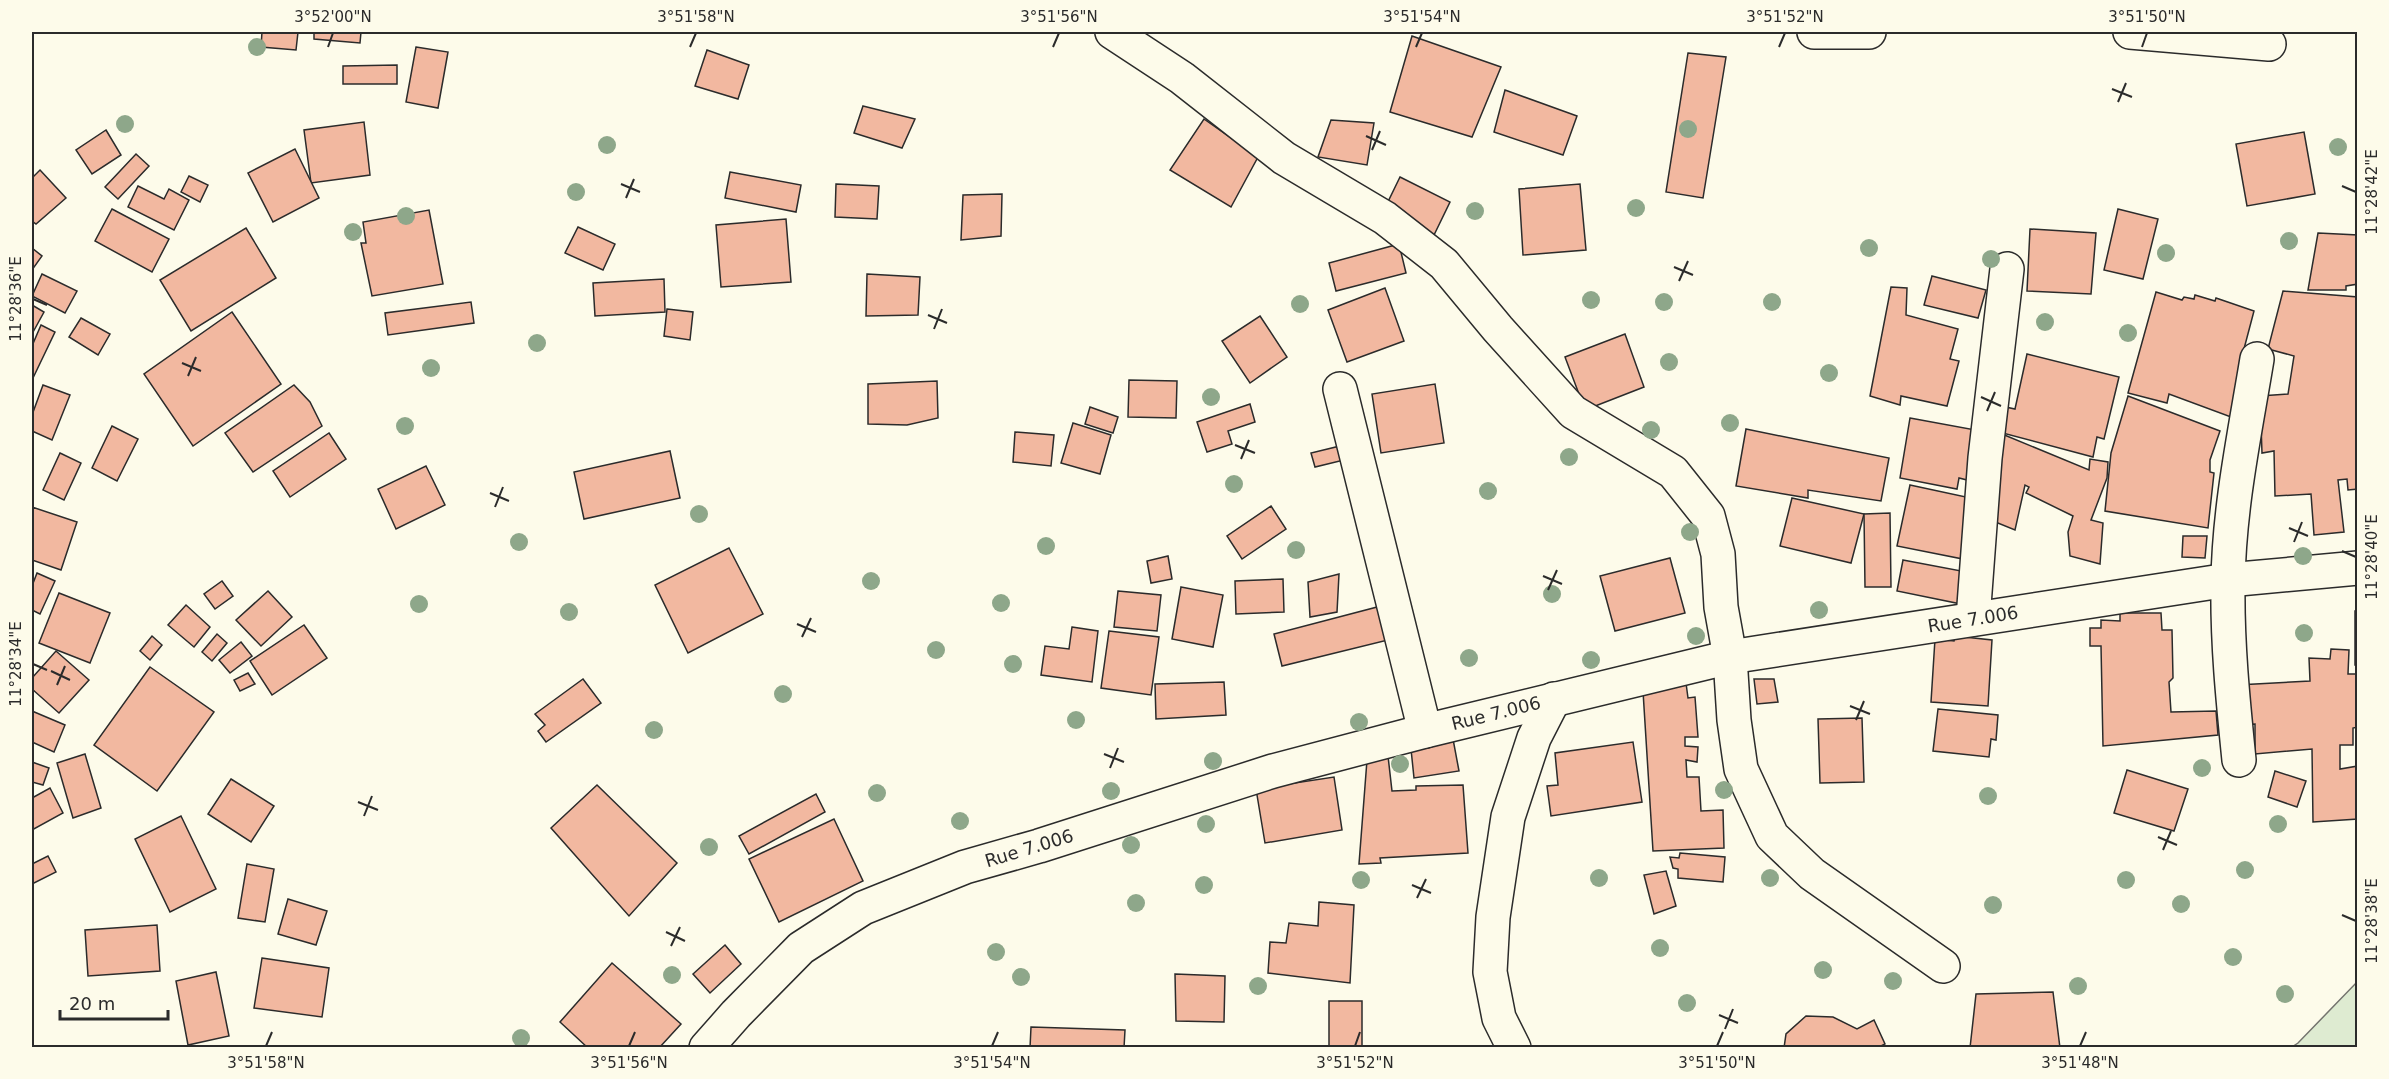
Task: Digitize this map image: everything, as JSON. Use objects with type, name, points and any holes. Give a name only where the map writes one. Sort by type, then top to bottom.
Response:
[{"type":"street","points":[[1112,32],[1182,78],[1284,158],[1385,218],[1444,264],[1498,329],[1573,412],[1673,472],[1708,516],[1718,554],[1721,607],[1730,657],[1734,720],[1742,769],[1772,836],[1812,874],[1943,966]]},
{"type":"street","points":[[1814,32],[1869,32]]},
{"type":"street","points":[[2130,32],[2269,44]]},
{"type":"street","points":[[1973,619],[1985,458],[2007,269]]},
{"type":"street","points":[[2239,760],[2229,664],[2228,580],[2233,506],[2257,359]]},
{"type":"street","points":[[1340,389],[1425,731]]},
{"type":"street","name":"Rue 7.006","points":[[706,1047],[801,948],[863,908],[965,867],[1039,846],[1273,771],[1425,731],[1730,657],[2228,580],[2358,568]]},
{"type":"street","points":[[1514,1047],[1499,1018],[1490,972],[1493,917],[1508,817],[1534,738],[1554,699]]},
{"type":"green space","points":[[2357,982],[2357,1047],[2292,1047],[2298,1043]]},
{"type":"building","points":[[262,32],[298,32],[296,50],[261,47]]},
{"type":"building","points":[[314,32],[361,32],[360,43],[314,39]]},
{"type":"building","points":[[1412,36],[1501,67],[1472,137],[1390,112]]},
{"type":"building","points":[[416,47],[448,52],[438,108],[406,102]]},
{"type":"building","points":[[707,50],[749,65],[738,99],[695,86]]},
{"type":"building","points":[[1688,53],[1726,57],[1703,198],[1666,192]]},
{"type":"building","points":[[397,65],[397,84],[343,84],[343,66]]},
{"type":"building","points":[[1505,90],[1577,116],[1563,155],[1494,132]]},
{"type":"building","points":[[863,106],[915,119],[902,148],[854,133]]},
{"type":"building","points":[[1204,119],[1258,157],[1231,207],[1170,170]]},
{"type":"building","points":[[1331,120],[1374,123],[1367,165],[1318,157]]},
{"type":"building","points":[[364,122],[370,175],[311,183],[304,130]]},
{"type":"building","points":[[106,130],[121,155],[92,174],[76,150]]},
{"type":"building","points":[[2304,132],[2315,194],[2247,206],[2236,144]]},
{"type":"building","points":[[295,149],[319,198],[273,222],[248,173]]},
{"type":"building","points":[[136,154],[149,166],[118,199],[105,187]]},
{"type":"building","points":[[40,170],[66,198],[36,224],[32,221],[32,178]]},
{"type":"building","points":[[730,172],[801,185],[796,212],[725,198]]},
{"type":"building","points":[[189,176],[208,185],[200,202],[181,192]]},
{"type":"building","points":[[1400,177],[1450,202],[1434,235],[1384,210]]},
{"type":"building","points":[[836,184],[879,186],[877,219],[835,217]]},
{"type":"building","points":[[1580,184],[1586,250],[1523,255],[1519,189]]},
{"type":"building","points":[[138,186],[164,199],[169,189],[189,200],[174,230],[128,207]]},
{"type":"building","points":[[1002,194],[1001,236],[961,240],[963,195]]},
{"type":"building","points":[[112,209],[169,239],[152,272],[95,241]]},
{"type":"building","points":[[2118,209],[2158,219],[2143,279],[2104,270]]},
{"type":"building","points":[[429,210],[443,284],[372,296],[361,243],[366,243],[363,222]]},
{"type":"building","points":[[786,219],[791,282],[721,287],[716,225]]},
{"type":"building","points":[[578,227],[615,244],[603,270],[565,253]]},
{"type":"building","points":[[246,228],[276,278],[191,331],[160,280]]},
{"type":"building","points":[[2030,229],[2096,233],[2091,294],[2027,291]]},
{"type":"building","points":[[2318,233],[2358,235],[2358,284],[2346,286],[2346,290],[2308,290]]},
{"type":"building","points":[[1399,244],[1406,273],[1336,291],[1329,263]]},
{"type":"building","points":[[32,248],[42,256],[32,270]]},
{"type":"building","points":[[42,274],[77,291],[65,313],[32,296]]},
{"type":"building","points":[[867,274],[920,277],[918,315],[866,316]]},
{"type":"building","points":[[1932,276],[1986,290],[1978,318],[1924,305]]},
{"type":"building","points":[[664,279],[665,312],[595,316],[593,283]]},
{"type":"building","points":[[1891,287],[1907,288],[1906,315],[1958,329],[1950,359],[1959,361],[1947,406],[1901,396],[1900,405],[1870,396]]},
{"type":"building","points":[[1385,288],[1404,341],[1347,362],[1328,310]]},
{"type":"building","points":[[2283,291],[2358,297],[2358,489],[2348,490],[2347,479],[2338,480],[2344,532],[2314,535],[2311,494],[2275,496],[2274,451],[2262,453],[2260,396],[2288,394],[2294,356],[2268,349]]},
{"type":"building","points":[[2156,292],[2182,300],[2184,297],[2194,299],[2195,295],[2215,301],[2216,298],[2254,311],[2240,364],[2231,417],[2169,394],[2167,403],[2128,393]]},
{"type":"building","points":[[471,302],[474,323],[388,335],[385,313]]},
{"type":"building","points":[[32,305],[44,312],[32,334]]},
{"type":"building","points":[[667,309],[693,312],[690,340],[664,336]]},
{"type":"building","points":[[232,312],[281,384],[193,446],[144,374]]},
{"type":"building","points":[[1260,316],[1287,357],[1250,383],[1222,341]]},
{"type":"building","points":[[81,318],[110,334],[98,355],[69,337]]},
{"type":"building","points":[[41,325],[55,332],[33,378],[32,346]]},
{"type":"building","points":[[1625,334],[1644,387],[1585,410],[1565,357]]},
{"type":"building","points":[[2027,354],[2119,377],[2104,439],[2097,437],[2093,457],[1995,431],[2001,406],[2015,409]]},
{"type":"building","points":[[1129,380],[1177,381],[1176,418],[1128,417]]},
{"type":"building","points":[[937,381],[938,418],[907,425],[868,424],[868,384]]},
{"type":"building","points":[[1435,384],[1444,443],[1381,453],[1372,394]]},
{"type":"building","points":[[43,385],[70,395],[52,440],[32,431],[32,415]]},
{"type":"building","points":[[294,385],[310,402],[322,426],[253,472],[225,433]]},
{"type":"building","points":[[2128,396],[2220,431],[2210,460],[2210,472],[2214,473],[2208,528],[2105,511],[2111,453]]},
{"type":"building","points":[[1250,404],[1255,422],[1228,431],[1232,444],[1207,452],[1197,422]]},
{"type":"building","points":[[1090,407],[1118,417],[1113,433],[1085,424]]},
{"type":"building","points":[[1910,418],[1981,431],[1971,481],[1959,478],[1957,489],[1900,478]]},
{"type":"building","points":[[1073,423],[1111,435],[1100,474],[1061,463]]},
{"type":"building","points":[[112,426],[138,439],[117,481],[92,468]]},
{"type":"building","points":[[1746,429],[1889,458],[1881,501],[1808,490],[1808,498],[1736,486]]},
{"type":"building","points":[[1015,432],[1054,435],[1051,466],[1013,462]]},
{"type":"building","points":[[329,433],[346,459],[290,497],[273,471]]},
{"type":"building","points":[[2002,434],[2089,470],[2090,459],[2108,462],[2107,478],[2091,520],[2103,523],[2100,564],[2070,556],[2068,532],[2073,516],[2026,493],[2029,487],[2025,485],[2015,530],[1988,519]]},
{"type":"building","points":[[1340,446],[1344,460],[1315,467],[1311,453]]},
{"type":"building","points":[[670,451],[680,498],[584,519],[574,472]]},
{"type":"building","points":[[60,453],[81,463],[64,500],[43,490]]},
{"type":"building","points":[[426,466],[445,505],[396,529],[378,489]]},
{"type":"building","points":[[1910,485],[1980,500],[1968,560],[1897,546]]},
{"type":"building","points":[[1792,498],[1864,514],[1851,563],[1780,546]]},
{"type":"building","points":[[1271,506],[1286,529],[1242,559],[1227,536]]},
{"type":"building","points":[[32,507],[77,522],[61,570],[32,560]]},
{"type":"building","points":[[1890,513],[1891,587],[1865,587],[1864,514]]},
{"type":"building","points":[[2183,536],[2207,536],[2205,558],[2182,557]]},
{"type":"building","points":[[729,548],[763,614],[688,653],[655,585]]},
{"type":"building","points":[[1168,556],[1172,579],[1151,583],[1147,561]]},
{"type":"building","points":[[1670,558],[1685,613],[1615,631],[1600,576]]},
{"type":"building","points":[[1903,560],[1972,573],[1966,605],[1897,591]]},
{"type":"building","points":[[37,573],[55,581],[40,614],[32,610],[32,586]]},
{"type":"building","points":[[1339,574],[1337,612],[1310,617],[1308,582]]},
{"type":"building","points":[[1283,579],[1284,612],[1236,614],[1235,581]]},
{"type":"building","points":[[222,581],[233,596],[215,609],[204,594]]},
{"type":"building","points":[[1181,587],[1223,595],[1213,647],[1172,639]]},
{"type":"building","points":[[268,591],[292,617],[261,646],[236,620]]},
{"type":"building","points":[[1118,591],[1161,595],[1157,631],[1114,627]]},
{"type":"building","points":[[59,593],[110,613],[90,663],[39,643]]},
{"type":"building","points":[[186,605],[210,627],[194,647],[168,625]]},
{"type":"building","points":[[1381,606],[1388,640],[1282,666],[1274,634]]},
{"type":"building","points":[[2355,611],[2358,611],[2358,665],[2355,665]]},
{"type":"building","points":[[2120,613],[2161,613],[2162,630],[2172,630],[2173,678],[2169,682],[2171,712],[2216,711],[2218,735],[2103,746],[2101,646],[2090,646],[2090,628],[2101,628],[2101,620],[2120,621]]},
{"type":"building","points":[[304,625],[327,658],[272,695],[250,661]]},
{"type":"building","points":[[1072,627],[1098,631],[1092,682],[1041,675],[1045,646],[1069,649]]},
{"type":"building","points":[[1109,631],[1159,637],[1151,695],[1101,688]]},
{"type":"building","points":[[217,634],[227,643],[212,661],[202,652]]},
{"type":"building","points":[[152,636],[162,645],[150,660],[140,651]]},
{"type":"building","points":[[1955,636],[1992,640],[1988,706],[1931,702],[1935,639],[1954,641]]},
{"type":"building","points":[[241,642],[252,656],[230,673],[219,660]]},
{"type":"building","points":[[2331,649],[2349,650],[2348,674],[2358,674],[2358,727],[2353,728],[2353,745],[2340,745],[2340,769],[2358,766],[2358,819],[2313,822],[2312,749],[2255,754],[2255,724],[2237,725],[2237,685],[2310,681],[2309,658],[2330,659]]},
{"type":"building","points":[[56,651],[89,680],[59,713],[32,689],[32,678]]},
{"type":"building","points":[[150,667],[214,712],[157,791],[94,745]]},
{"type":"building","points":[[248,673],[255,684],[240,691],[234,680]]},
{"type":"building","points":[[583,679],[601,703],[546,742],[538,731],[545,725],[535,714]]},
{"type":"building","points":[[1754,679],[1774,679],[1778,702],[1757,704]]},
{"type":"building","points":[[1224,682],[1226,715],[1156,719],[1155,684]]},
{"type":"building","points":[[1686,683],[1688,698],[1695,697],[1698,737],[1685,737],[1685,746],[1698,747],[1697,762],[1686,760],[1687,777],[1699,777],[1701,811],[1723,810],[1724,848],[1653,851],[1643,691]]},
{"type":"building","points":[[1938,709],[1998,715],[1996,740],[1991,739],[1989,757],[1933,751]]},
{"type":"building","points":[[32,711],[65,725],[54,752],[32,742]]},
{"type":"building","points":[[1862,718],[1864,782],[1820,783],[1818,719]]},
{"type":"building","points":[[1453,739],[1459,771],[1414,778],[1411,749]]},
{"type":"building","points":[[1633,742],[1642,802],[1551,816],[1547,786],[1558,785],[1555,753]]},
{"type":"building","points":[[85,754],[101,808],[73,818],[57,763]]},
{"type":"building","points":[[1388,756],[1392,791],[1416,790],[1416,786],[1463,785],[1468,853],[1380,858],[1381,863],[1359,864],[1367,760]]},
{"type":"building","points":[[32,762],[49,768],[43,785],[32,782]]},
{"type":"building","points":[[2127,770],[2188,789],[2174,831],[2114,813]]},
{"type":"building","points":[[2275,771],[2306,781],[2297,807],[2268,797]]},
{"type":"building","points":[[1334,777],[1342,830],[1265,843],[1256,789]]},
{"type":"building","points":[[231,779],[274,806],[251,842],[208,814]]},
{"type":"building","points":[[597,785],[677,863],[629,916],[551,828]]},
{"type":"building","points":[[50,788],[63,813],[32,830],[32,798]]},
{"type":"building","points":[[816,794],[825,812],[749,854],[739,836]]},
{"type":"building","points":[[181,816],[216,889],[170,912],[135,839]]},
{"type":"building","points":[[834,819],[863,881],[779,922],[749,859]]},
{"type":"building","points":[[1680,853],[1725,857],[1723,882],[1678,878],[1678,869],[1673,868],[1670,857],[1679,858]]},
{"type":"building","points":[[48,856],[56,872],[32,884],[32,864]]},
{"type":"building","points":[[247,864],[274,869],[265,922],[238,918]]},
{"type":"building","points":[[1666,871],[1676,906],[1654,914],[1644,875]]},
{"type":"building","points":[[288,899],[327,911],[316,945],[278,934]]},
{"type":"building","points":[[1319,902],[1354,905],[1350,983],[1268,973],[1270,942],[1286,943],[1289,923],[1318,926]]},
{"type":"building","points":[[157,925],[160,971],[88,976],[85,930]]},
{"type":"building","points":[[725,945],[741,964],[710,993],[693,974]]},
{"type":"building","points":[[262,958],[329,968],[322,1017],[254,1008]]},
{"type":"building","points":[[612,963],[681,1024],[659,1048],[588,1048],[560,1022]]},
{"type":"building","points":[[216,972],[229,1036],[188,1045],[176,981]]},
{"type":"building","points":[[1175,974],[1225,976],[1224,1022],[1176,1021]]},
{"type":"building","points":[[2053,992],[2060,1048],[1970,1048],[1976,994]]},
{"type":"building","points":[[1329,1001],[1362,1001],[1362,1048],[1329,1048]]},
{"type":"building","points":[[1806,1016],[1833,1017],[1857,1029],[1874,1020],[1885,1044],[1877,1048],[1784,1048],[1786,1034]]},
{"type":"building","points":[[1031,1027],[1125,1030],[1124,1048],[1030,1048]]}]
